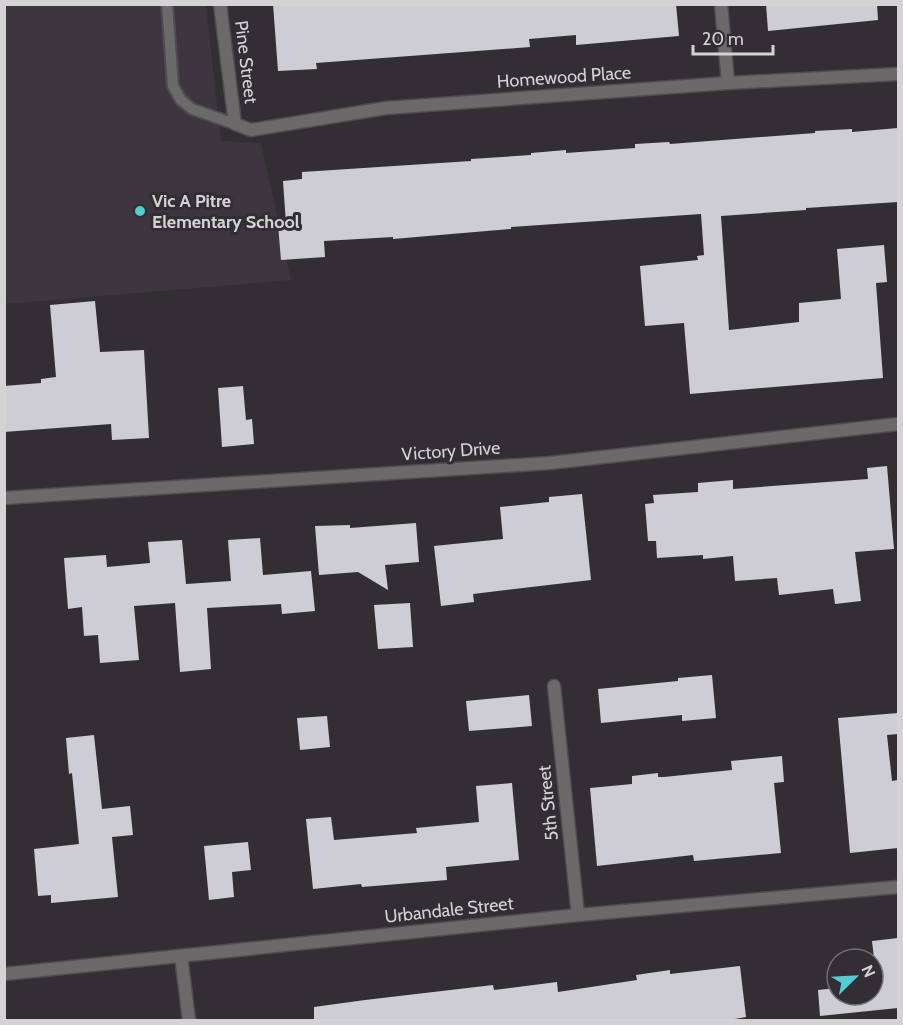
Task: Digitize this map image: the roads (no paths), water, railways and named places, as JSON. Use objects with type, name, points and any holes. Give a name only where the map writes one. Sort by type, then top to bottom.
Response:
[{"type":"street","name":"Pine Street","points":[[220,4],[235,124]]},
{"type":"street","points":[[721,4],[728,83]]},
{"type":"street","name":"Homewood Place","points":[[235,124],[251,130],[386,108],[728,83],[898,74]]},
{"type":"street","name":"Victory Drive","points":[[4,498],[550,463],[898,424]]},
{"type":"street","name":"5th Street","points":[[554,686],[578,915]]},
{"type":"street","name":"Urbandale Street","points":[[4,974],[578,915],[898,886]]},
{"type":"street","points":[[181,956],[189,1020]]},
{"type":"lane","points":[[167,4],[173,86],[181,100],[192,109],[235,124]]},
{"type":"place","name":"Vic A Pitre Elementary School","points":[[140,211]]}]
